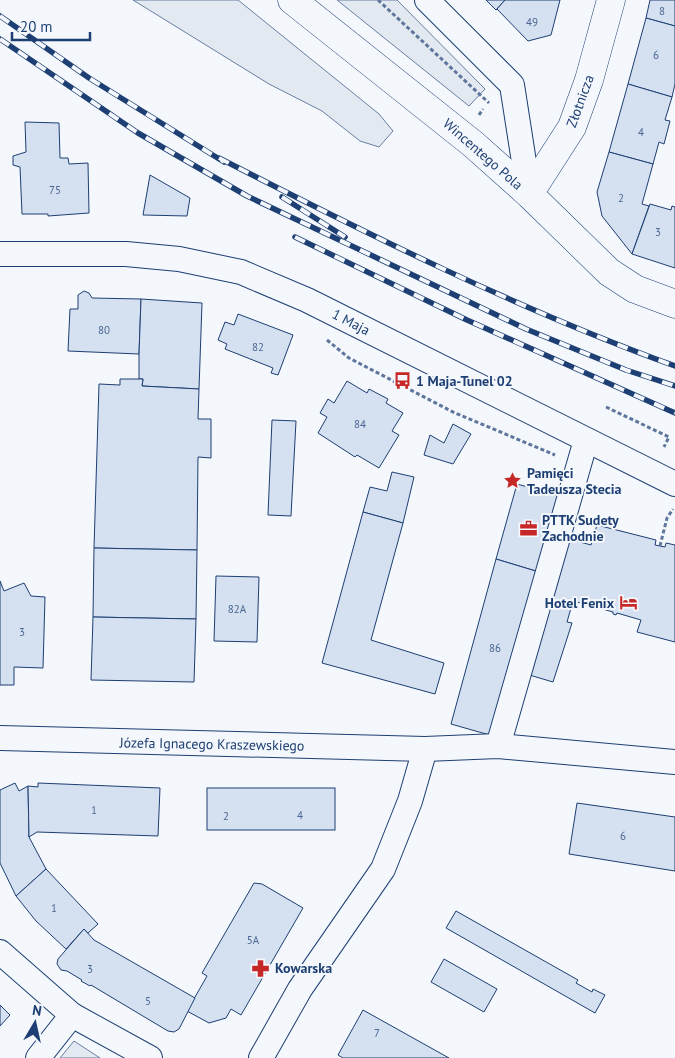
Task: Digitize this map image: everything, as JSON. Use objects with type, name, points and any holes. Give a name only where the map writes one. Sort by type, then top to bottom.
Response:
[{"type":"street","name":"Wincentego Pola","points":[[292,0],[473,144],[529,194],[609,272],[635,289],[675,304]]},
{"type":"street","points":[[427,0],[512,85],[529,194]]},
{"type":"street","name":"Złotnicza","points":[[529,194],[572,127],[589,80],[610,0]]},
{"type":"street","name":"1 Maja","points":[[0,254],[126,254],[179,259],[241,272],[308,300],[675,484]]},
{"type":"street","points":[[498,746],[572,482],[586,440]]},
{"type":"street","name":"Józefa Ignacego Kraszewskiego","points":[[0,738],[425,749],[498,746],[675,762]]},
{"type":"street","points":[[261,1058],[300,989],[383,869],[410,801],[425,749]]},
{"type":"street","points":[[0,952],[72,1015],[150,1058]]},
{"type":"street","points":[[38,1058],[72,1015]]},
{"type":"path","points":[[378,0],[490,104]]},
{"type":"path","points":[[478,115],[483,109]]},
{"type":"path","points":[[321,335],[349,358],[453,412],[543,450]]},
{"type":"path","points":[[606,407],[669,437],[664,447]]},
{"type":"path","points":[[660,546],[667,518],[673,509]]},
{"type":"shaded area","points":[[133,0],[238,0],[379,114],[393,131],[379,147],[360,141],[322,111],[269,84]]},
{"type":"shaded area","points":[[337,0],[397,0],[485,89],[469,106]]},
{"type":"shaded area","points":[[74,1041],[100,1058],[60,1058]]},
{"type":"building","points":[[486,0],[505,0],[496,10]]},
{"type":"building","points":[[505,0],[560,0],[551,35],[528,41],[497,9]]},
{"type":"building","points":[[650,0],[675,0],[675,26],[646,18]]},
{"type":"building","points":[[646,18],[675,26],[675,84],[672,97],[628,84]]},
{"type":"building","points":[[628,84],[672,97],[665,120],[670,121],[664,144],[659,142],[653,164],[609,152]]},
{"type":"building","points":[[25,122],[59,123],[60,158],[68,158],[69,164],[88,163],[89,213],[48,216],[48,214],[22,214],[20,167],[13,165],[13,156],[26,152]]},
{"type":"building","points":[[609,152],[653,164],[642,204],[649,206],[632,254],[602,216],[597,192]]},
{"type":"building","points":[[150,175],[190,198],[187,216],[143,215]]},
{"type":"building","points":[[650,204],[671,210],[672,206],[675,207],[675,268],[632,254]]},
{"type":"building","points":[[84,291],[89,293],[92,298],[141,299],[139,354],[68,351],[70,309],[78,309],[78,295]]},
{"type":"building","points":[[141,299],[202,303],[199,389],[142,386],[143,379],[139,379]]},
{"type":"building","points":[[238,314],[293,335],[278,375],[271,373],[273,368],[225,349],[227,344],[218,340],[225,322],[234,325]]},
{"type":"building","points":[[120,379],[143,379],[142,386],[199,389],[198,419],[211,419],[211,458],[198,457],[197,550],[94,548],[99,384],[120,385]]},
{"type":"building","points":[[347,381],[367,393],[369,389],[388,399],[386,403],[403,413],[392,431],[399,435],[379,468],[357,455],[355,457],[318,433],[327,417],[320,413],[328,399],[334,403]]},
{"type":"building","points":[[272,420],[296,421],[291,516],[268,515]]},
{"type":"building","points":[[453,424],[471,434],[453,464],[424,455],[430,435],[444,443]]},
{"type":"building","points":[[392,472],[414,477],[403,523],[363,512],[370,487],[387,491]]},
{"type":"building","name":"PTTK Sudety Zachodnie","points":[[517,484],[560,496],[539,572],[496,559]]},
{"type":"building","points":[[363,512],[403,523],[371,640],[444,663],[435,694],[322,663]]},
{"type":"building","name":"Hotel Fenix","points":[[597,525],[656,540],[655,545],[665,547],[666,543],[675,545],[675,642],[637,632],[641,620],[617,613],[616,615],[613,612],[592,606],[591,608],[588,605],[573,601],[567,622],[572,623],[553,682],[526,674],[554,595],[569,539],[591,545]]},
{"type":"building","points":[[94,548],[197,550],[196,619],[93,617]]},
{"type":"building","points":[[496,559],[539,572],[493,736],[451,724]]},
{"type":"building","points":[[216,576],[259,577],[257,642],[214,641]]},
{"type":"building","points":[[0,581],[4,591],[24,583],[31,596],[45,597],[43,668],[14,667],[14,685],[0,685]]},
{"type":"building","points":[[93,617],[196,619],[194,682],[91,680]]},
{"type":"building","points":[[15,783],[19,791],[28,786],[29,837],[46,869],[16,896],[0,863],[0,790]]},
{"type":"building","points":[[38,783],[160,788],[158,836],[37,832],[29,837],[28,786],[38,787]]},
{"type":"building","points":[[207,788],[335,788],[335,830],[207,830]]},
{"type":"building","points":[[577,803],[675,817],[675,871],[569,854]]},
{"type":"building","points":[[46,869],[98,924],[88,933],[84,929],[66,949],[36,921],[16,896]]},
{"type":"building","points":[[254,883],[262,884],[303,908],[241,1015],[231,1009],[226,1018],[209,1023],[187,1011],[207,976],[202,973]]},
{"type":"building","points":[[456,911],[578,980],[576,983],[592,992],[593,989],[605,995],[595,1013],[446,928]]},
{"type":"building","points":[[84,929],[94,940],[195,998],[179,1029],[174,1032],[168,1031],[67,971],[61,970],[57,964],[58,959]]},
{"type":"building","points":[[444,959],[497,989],[484,1012],[431,982]]},
{"type":"building","points":[[0,1005],[10,1015],[0,1026]]},
{"type":"building","points":[[363,1010],[449,1058],[343,1058],[338,1055]]},
{"type":"railway","points":[[0,16],[89,78],[224,162]]},
{"type":"railway","points":[[0,39],[138,133],[247,196],[526,329],[626,370],[675,386]]},
{"type":"railway","points":[[219,158],[331,215],[444,269],[558,320],[675,366]]},
{"type":"railway","points":[[282,197],[345,237]]},
{"type":"railway","points":[[295,237],[467,320],[675,413]]},
{"type":"place","name":"1 Maja-Tunel 02","points":[[402,381]]},
{"type":"place","name":"Pamięci Tadeusza Stecia","points":[[513,481]]},
{"type":"place","name":"PTTK Sudety Zachodnie","points":[[528,528]]},
{"type":"place","name":"Hotel Fenix","points":[[628,603]]},
{"type":"place","name":"Kowarska","points":[[261,968]]}]
